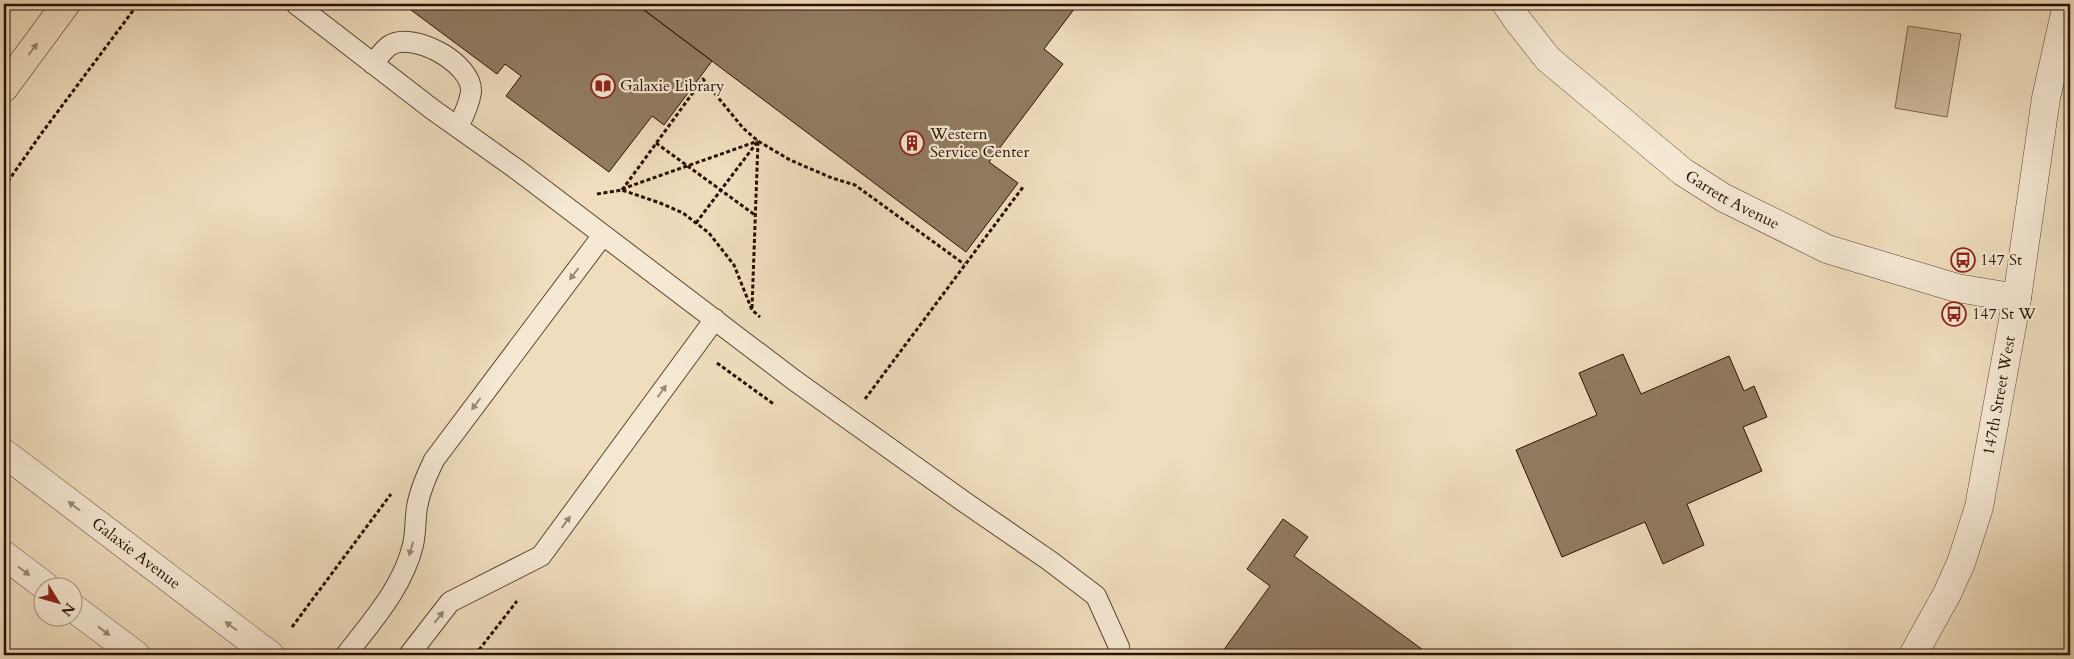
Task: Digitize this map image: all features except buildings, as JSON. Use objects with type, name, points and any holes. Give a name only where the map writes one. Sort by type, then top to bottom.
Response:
[{"type":"highway","points":[[4,88],[66,4]]},
{"type":"street","name":"Garrett Avenue","points":[[1506,4],[1548,59],[1683,172],[1724,198],[1827,249],[1957,288],[2017,298]]},
{"type":"street","name":"147th Street West","points":[[1913,655],[1947,594],[1961,563],[1979,508],[2017,298],[2046,98],[2067,4]]},
{"type":"street","name":"Galaxie Avenue","points":[[4,453],[270,655]]},
{"type":"street","points":[[4,555],[32,576]]},
{"type":"street","points":[[82,614],[136,655]]},
{"type":"lane","points":[[296,4],[373,64],[519,171],[802,385],[1050,561],[1096,596],[1119,647],[1120,655]]},
{"type":"lane","points":[[373,64],[389,46],[405,42],[431,47],[450,60],[465,74],[471,90],[458,128]]},
{"type":"lane","points":[[346,655],[391,596],[405,567],[413,544],[417,507],[423,483],[434,460],[603,235]]},
{"type":"lane","points":[[409,655],[450,602],[541,556],[715,320]]},
{"type":"path","points":[[4,187],[138,4]]},
{"type":"path","points":[[622,190],[703,79],[743,128],[758,141],[790,160],[832,178],[855,185],[964,264]]},
{"type":"path","points":[[595,195],[622,190],[758,141]]},
{"type":"path","points":[[696,223],[758,141]]},
{"type":"path","points":[[752,310],[758,141]]},
{"type":"path","points":[[656,143],[756,215]]},
{"type":"path","points":[[865,399],[1023,187]]},
{"type":"path","points":[[622,190],[660,203],[683,214],[709,234],[734,265],[752,310],[764,320]]},
{"type":"path","points":[[857,393],[873,405]]},
{"type":"shaded area","points":[[1908,26],[1961,34],[1947,117],[1895,108]]},
{"type":"place","name":"Galaxie Library","points":[[603,86]]},
{"type":"place","name":"Western Service Center","points":[[912,143]]},
{"type":"place","name":"147 St","points":[[1963,260]]},
{"type":"place","name":"147 St W","points":[[1954,314]]}]
